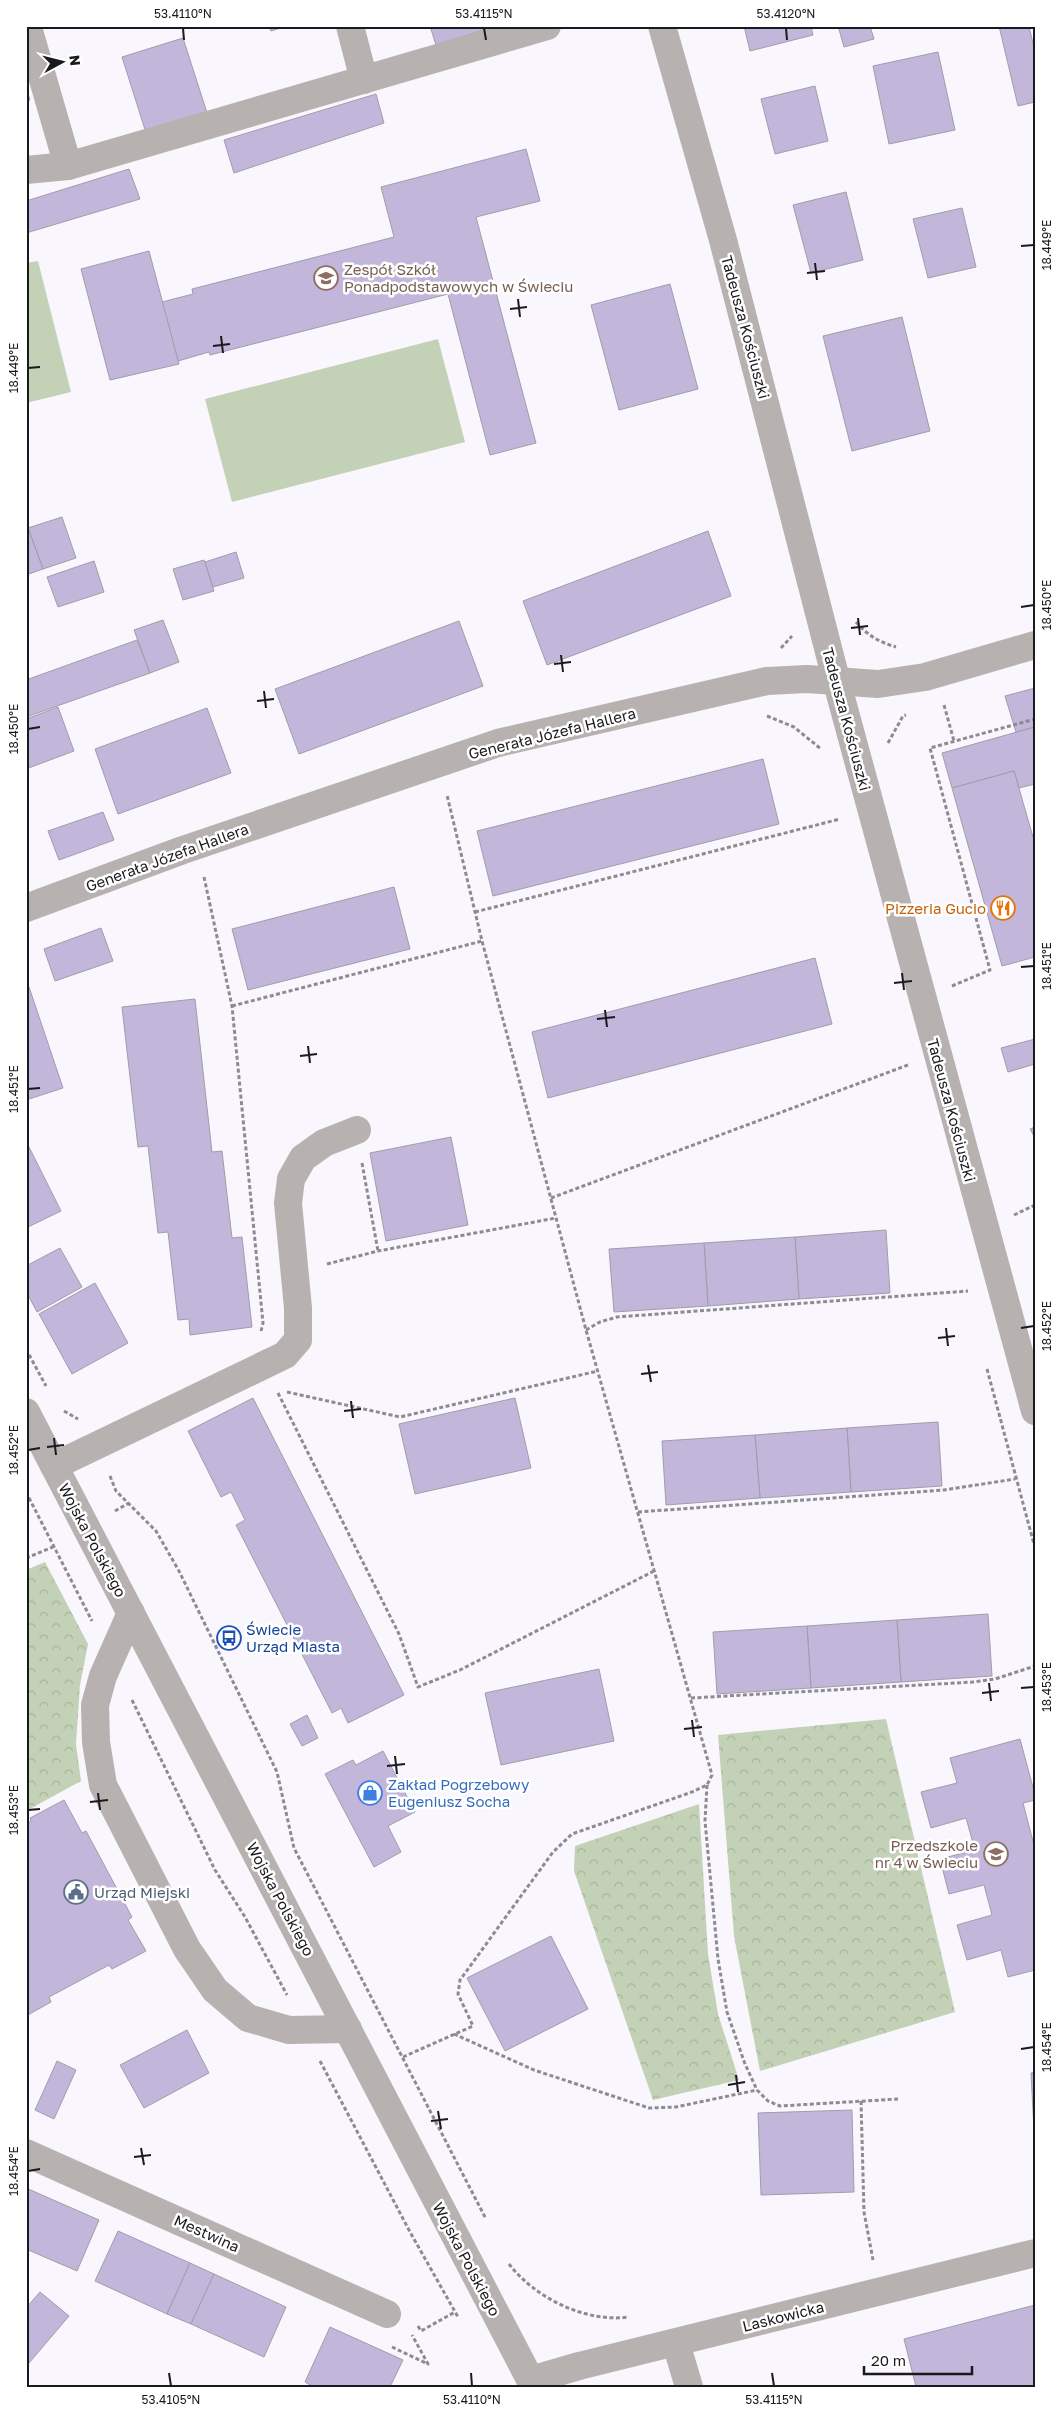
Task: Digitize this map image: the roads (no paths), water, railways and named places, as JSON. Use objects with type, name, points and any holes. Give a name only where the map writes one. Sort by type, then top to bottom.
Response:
[{"type":"street","points":[[350,26],[364,80]]},
{"type":"street","points":[[26,170],[68,166],[364,80],[516,30],[547,26]]},
{"type":"street","name":"Tadeusza Kościuszki","points":[[662,26],[723,240],[837,683],[1035,1411]]},
{"type":"street","points":[[29,31],[68,166]]},
{"type":"street","name":"Generała Józefa Hallera","points":[[26,908],[183,850],[498,743],[767,681],[807,679],[837,683],[878,684],[925,677],[1035,645]]},
{"type":"street","points":[[54,1466],[285,1355],[298,1340],[288,1203],[292,1179],[303,1158],[324,1143],[357,1130]]},
{"type":"street","name":"Wojska Polskiego","points":[[26,1412],[532,2384]]},
{"type":"street","points":[[131,1613],[103,1676],[96,1705],[96,1742],[103,1785],[187,1949],[215,1990],[248,2018],[289,2030],[348,2029]]},
{"type":"street","name":"Mestwina","points":[[26,2153],[387,2314]]},
{"type":"street","name":"Laskowicka","points":[[532,2384],[579,2366],[1035,2253]]},
{"type":"street","points":[[676,2342],[689,2387]]},
{"type":"place","name":"Zespół Szkół Ponadpodstawowych w Świeciu","points":[[326,278]]},
{"type":"place","name":"Pizzeria Gucio","points":[[1003,908]]},
{"type":"place","name":"Świecie Urząd Miasta","points":[[229,1638]]},
{"type":"place","name":"Zakład Pogrzebowy Eugeniusz Socha","points":[[370,1793]]},
{"type":"place","name":"Przedszkole nr 4 w Świeciu","points":[[996,1854]]},
{"type":"place","name":"Urząd Miejski","points":[[76,1892]]}]
